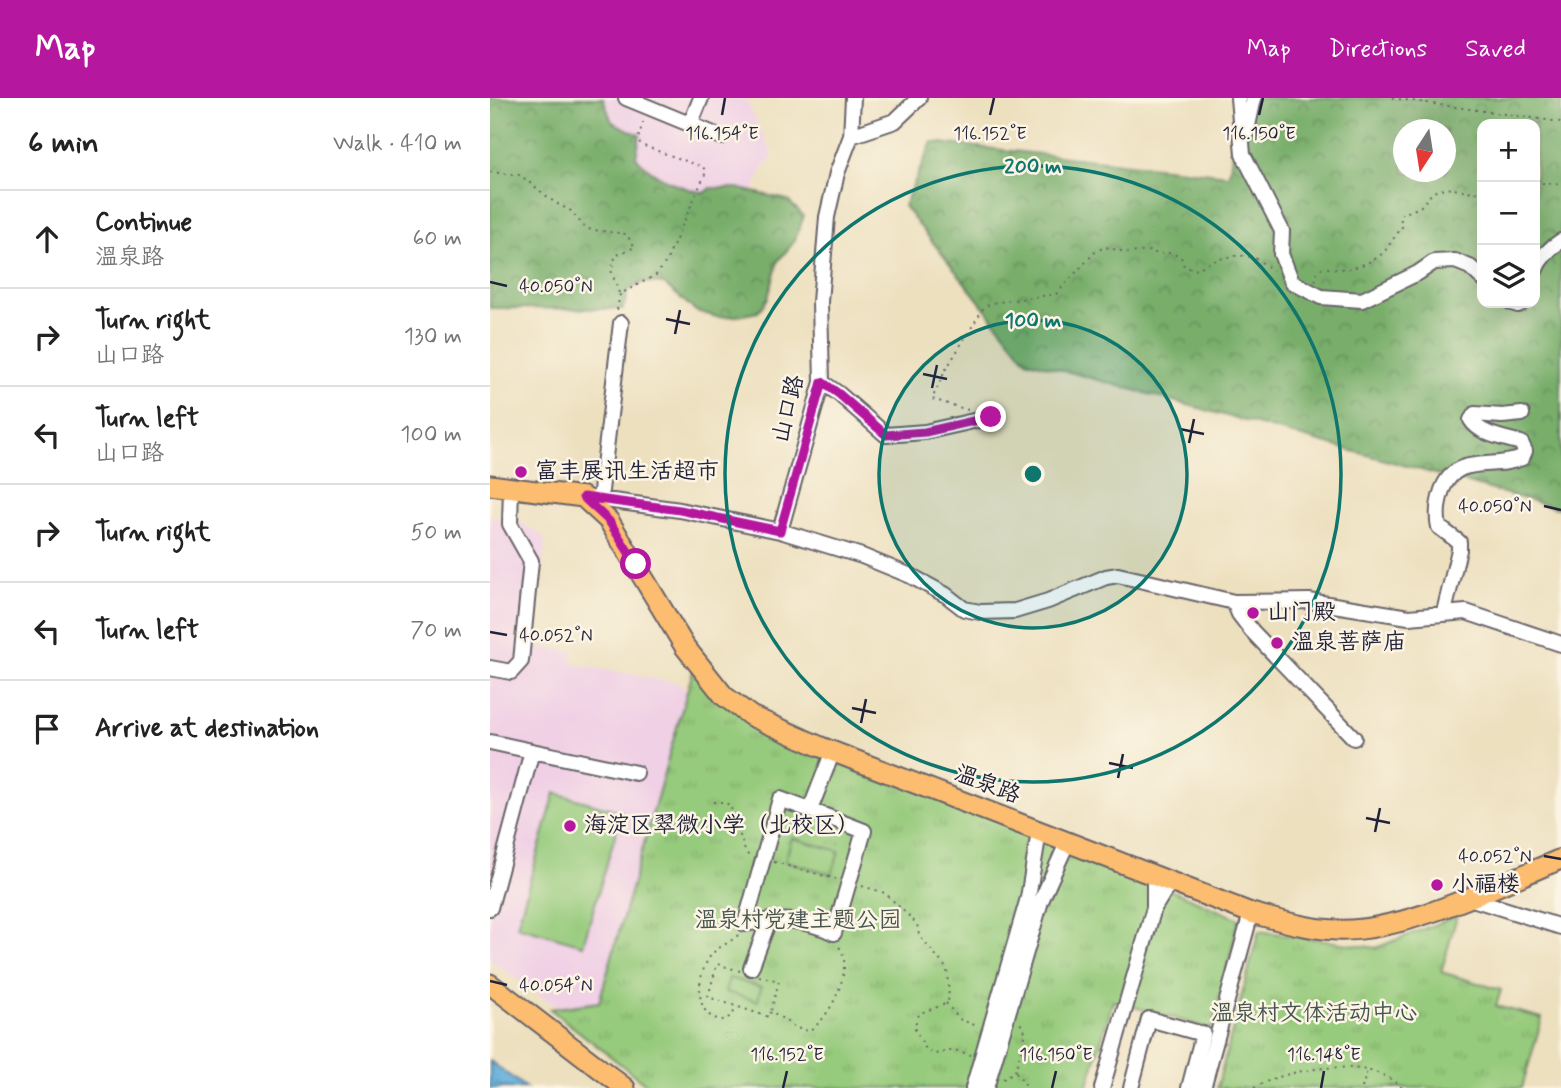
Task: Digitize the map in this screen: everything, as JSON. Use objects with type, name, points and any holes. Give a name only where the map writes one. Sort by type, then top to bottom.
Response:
[{"type":"main road","points":[[490,485],[591,498]]},
{"type":"main road","name":"温泉路","points":[[591,498],[609,521],[685,647],[724,696],[751,716],[1066,843],[1251,913],[1298,925],[1336,930],[1372,927],[1415,918],[1561,859]]},
{"type":"main road","points":[[490,984],[625,1088]]},
{"type":"street","points":[[626,98],[721,137]]},
{"type":"street","points":[[690,125],[701,98]]},
{"type":"street","name":"山口路","points":[[780,531],[822,382],[820,302],[827,217],[837,173],[851,136],[853,98]]},
{"type":"street","points":[[851,136],[895,121],[919,98]]},
{"type":"street","points":[[1238,98],[1243,154],[1282,230],[1281,254],[1292,282],[1321,297],[1362,300],[1418,273],[1434,262],[1455,261],[1470,267],[1477,273]]},
{"type":"street","points":[[1243,154],[1254,98]]},
{"type":"street","points":[[1540,260],[1561,241]]},
{"type":"street","points":[[621,323],[591,498],[680,510],[780,531],[862,556],[911,576],[946,595],[964,609],[979,612],[1015,611],[1118,575],[1234,602],[1310,600],[1409,617],[1466,612],[1561,644]]},
{"type":"street","points":[[822,382],[886,435],[925,432],[991,417]]},
{"type":"street","points":[[1444,612],[1459,542],[1438,527],[1436,517],[1439,498],[1446,481],[1457,468],[1509,464],[1522,458],[1525,451],[1521,443],[1473,425],[1471,420],[1475,414],[1522,414]]},
{"type":"street","points":[[490,668],[512,672],[521,661],[531,561],[510,524],[511,487]]},
{"type":"street","points":[[1234,602],[1252,631],[1354,738]]},
{"type":"street","points":[[490,742],[636,772]]},
{"type":"street","points":[[490,908],[532,751]]},
{"type":"street","points":[[810,810],[833,751]]},
{"type":"street","points":[[780,799],[810,810],[863,831],[834,933],[805,921],[769,920],[745,924],[780,799]]},
{"type":"street","points":[[981,1083],[982,1059],[990,1030],[1003,1009],[1028,898],[1039,832]]},
{"type":"street","points":[[981,1083],[1003,1009],[1041,901],[1066,843]]},
{"type":"street","points":[[1102,1088],[1162,879]]},
{"type":"street","points":[[1466,897],[1561,927]]},
{"type":"street","points":[[1203,1088],[1251,913]]},
{"type":"street","points":[[749,971],[769,920]]},
{"type":"street","points":[[1130,1088],[1149,1019],[1203,1034],[1189,1088]]},
{"type":"path","points":[[1392,98],[1561,122]]},
{"type":"path","points":[[620,294],[656,275],[666,262],[706,172],[703,167],[641,145],[638,139],[647,108]]},
{"type":"path","points":[[490,172],[520,175],[571,211],[586,229],[626,234],[635,247],[615,255],[611,270],[620,294],[616,316],[621,317],[621,323]]},
{"type":"path","points":[[1540,183],[1561,184]]},
{"type":"path","points":[[1311,292],[1318,271],[1324,267],[1338,271],[1357,267],[1384,253],[1392,238],[1402,228],[1400,215],[1420,207],[1433,192],[1445,188],[1477,192]]},
{"type":"path","points":[[968,410],[932,399],[945,371],[984,307],[992,303],[1056,294],[1096,251],[1105,247],[1129,253],[1171,253],[1181,257],[1184,266],[1195,270],[1218,259],[1253,257],[1292,282]]},
{"type":"path","points":[[713,802],[730,805],[746,854],[884,893],[917,923],[919,935],[947,969],[950,984],[949,999],[920,1013],[915,1030],[927,1051],[935,1054],[955,1050],[982,1059]]},
{"type":"path","points":[[739,1007],[726,1020],[716,1020],[708,1016],[702,1008],[700,997],[704,973],[710,959],[715,951],[734,939],[745,924]]},
{"type":"path","points":[[771,1011],[796,1028],[808,1031],[820,1025],[840,988],[844,960],[834,933]]},
{"type":"path","points":[[718,964],[749,971],[779,981],[769,1017],[708,997],[718,964]]},
{"type":"path","points":[[946,1002],[953,1013],[963,1021],[990,1030]]},
{"type":"path","points":[[981,1083],[1007,1078],[1015,1071],[1026,1033],[1024,1027],[1003,1009]]},
{"type":"path","points":[[1254,1088],[1303,1069],[1367,1070],[1395,1080],[1402,1088]]},
{"type":"path","points":[[1362,1088],[1367,1070]]},
{"type":"path","points":[[1015,1071],[1028,1088]]},
{"type":"shaded area","points":[[603,98],[745,98],[773,155],[762,170],[753,192],[737,188],[711,188],[705,193],[689,190],[646,169],[612,122]]},
{"type":"shaded area","name":"海淀区翠微小学（北校区）","points":[[490,516],[517,520],[543,536],[545,545],[534,646],[574,651],[571,663],[679,683],[688,692],[599,1003],[558,1008],[490,960]]},
{"type":"green space","points":[[490,98],[603,98],[612,122],[640,135],[636,157],[659,176],[677,185],[705,193],[711,188],[737,188],[787,200],[804,216],[794,242],[778,261],[768,298],[758,312],[717,317],[696,311],[664,284],[643,282],[628,290],[623,309],[490,308]]},
{"type":"green space","points":[[1240,98],[1561,98],[1561,509],[1026,360],[904,206],[932,142],[1229,175]]},
{"type":"green space","name":"温泉村党建主题公园","points":[[694,667],[721,699],[1239,919],[1212,1029],[1113,1001],[1087,1088],[651,1088],[550,1009],[599,1002]]},
{"type":"green space","points":[[555,793],[622,812],[583,945],[517,926]]},
{"type":"green space","points":[[792,838],[839,851],[832,874],[785,861]]},
{"type":"green space","name":"温泉村文体活动中心","points":[[1457,916],[1441,972],[1501,990],[1496,1006],[1542,1018],[1522,1088],[1217,1088],[1259,931],[1376,948]]},
{"type":"green space","points":[[729,978],[761,987],[758,1001],[725,992]]},
{"type":"water","points":[[490,1061],[526,1088],[490,1088]]},
{"type":"place","name":"富丰展讯生活超市","points":[[521,472]]},
{"type":"place","name":"山门殿","points":[[1253,613]]},
{"type":"place","name":"温泉菩萨庙","points":[[1277,643]]},
{"type":"place","name":"海淀区翠微小学（北校区）","points":[[570,826]]},
{"type":"place","name":"小福楼","points":[[1437,885]]},
{"type":"route","points":[[636,564],[609,521],[583,497],[680,510],[780,531],[822,382],[886,435],[925,432],[991,417]]}]
